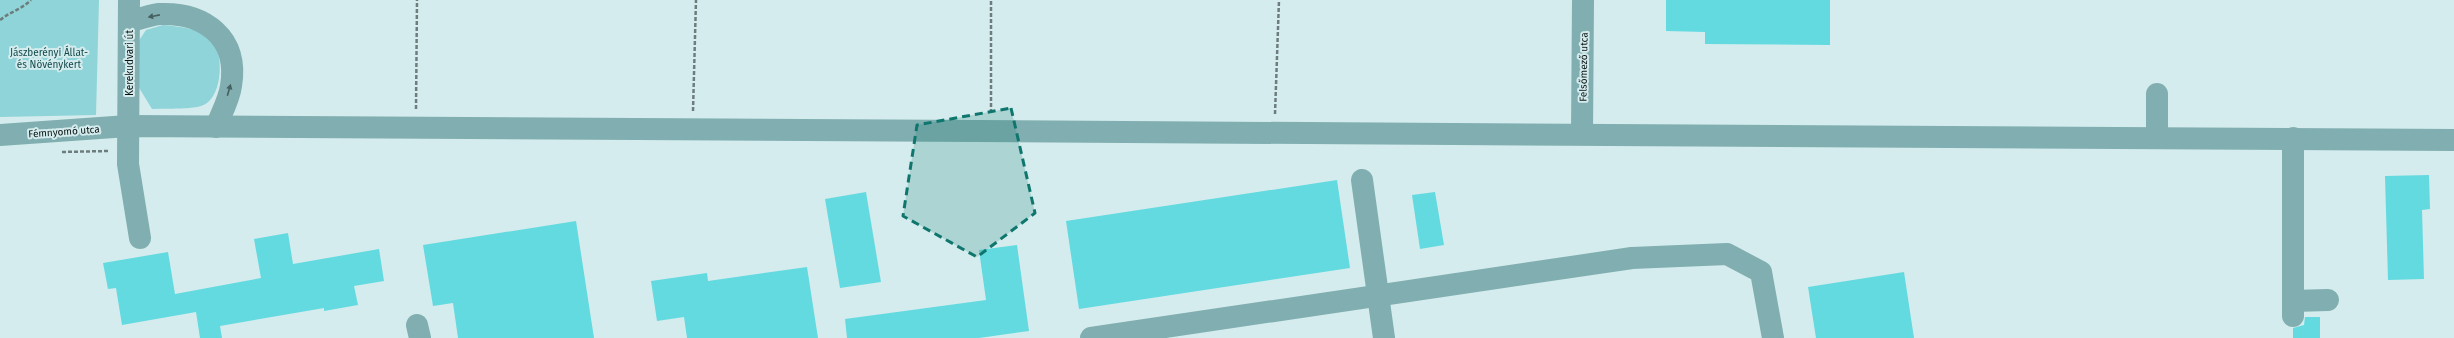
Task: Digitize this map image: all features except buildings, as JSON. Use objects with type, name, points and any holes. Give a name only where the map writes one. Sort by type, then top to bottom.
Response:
[{"type":"street","name":"Kerekudvari út","points":[[129,0],[128,164],[140,238]]},
{"type":"street","name":"Felsőmező utca","points":[[1582,134],[1583,0]]},
{"type":"street","points":[[129,22],[158,14],[182,16],[205,22],[223,40],[232,59],[231,87],[216,127]]},
{"type":"street","points":[[2157,94],[2157,138]]},
{"type":"street","points":[[128,126],[2454,140]]},
{"type":"street","name":"Fémnyomó utca","points":[[0,135],[128,126]]},
{"type":"street","points":[[2293,138],[2293,309],[2328,300]]},
{"type":"street","points":[[1362,180],[1376,296],[1384,338]]},
{"type":"street","points":[[1091,338],[1632,258],[1727,254],[1761,272],[1773,338]]},
{"type":"path","points":[[0,20],[9,13],[24,7],[31,0]]},
{"type":"path","points":[[416,128],[417,0]]},
{"type":"path","points":[[692,129],[696,0]]},
{"type":"path","points":[[990,131],[992,0]]},
{"type":"path","points":[[1274,132],[1279,0]]},
{"type":"highlighted area","points":[[1011,108],[1035,213],[977,257],[903,216],[917,125]]},
{"type":"green space","name":"Jászberényi Állat- és Növénykert","points":[[0,0],[99,0],[96,115],[0,117]]},
{"type":"green space","points":[[163,25],[198,31],[210,38],[214,43],[219,58],[219,78],[213,96],[208,102],[201,106],[152,109],[138,86],[136,45],[146,30]]}]
